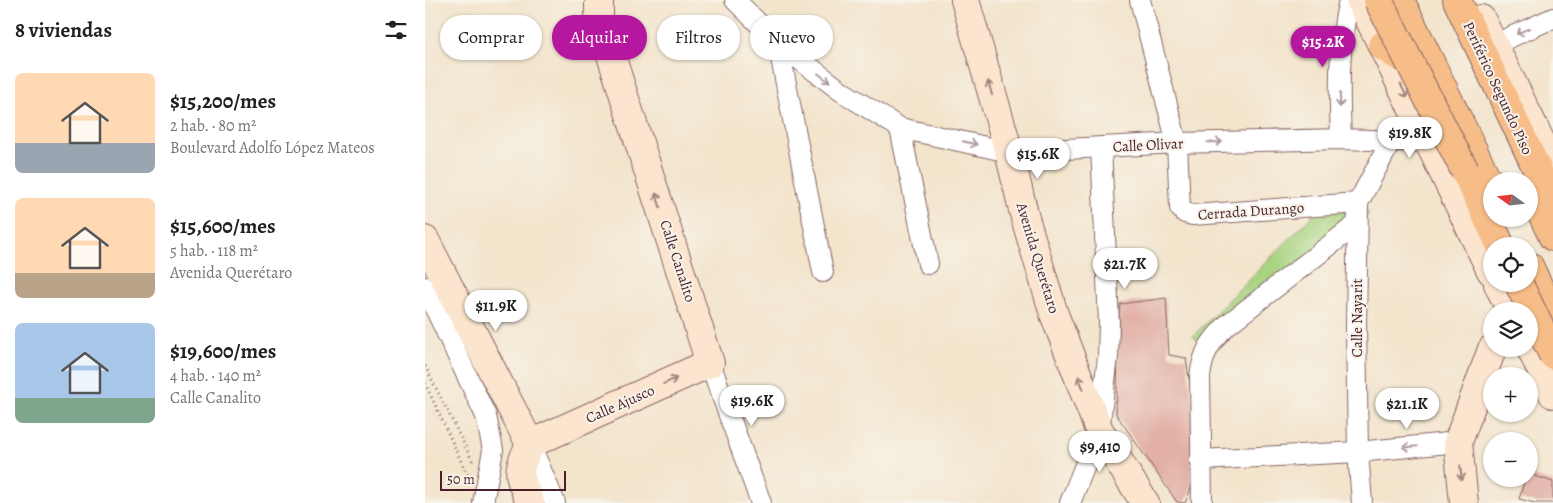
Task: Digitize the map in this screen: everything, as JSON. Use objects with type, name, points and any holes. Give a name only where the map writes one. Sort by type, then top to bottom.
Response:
[{"type":"highway","points":[[1378,0],[1497,237]]},
{"type":"highway","points":[[1400,0],[1443,84],[1484,172]]},
{"type":"highway","points":[[1439,0],[1522,172]]},
{"type":"highway","name":"Periférico Segundo Piso","points":[[1457,0],[1553,203]]},
{"type":"highway","points":[[1382,46],[1443,84]]},
{"type":"highway","points":[[1538,205],[1553,237]]},
{"type":"highway","points":[[1538,285],[1553,317]]},
{"type":"highway","points":[[1508,299],[1553,356]]},
{"type":"main road","name":"Avenida Querétaro","points":[[965,0],[1009,152],[1025,218],[1054,314],[1099,430],[1145,503]]},
{"type":"main road","points":[[1360,0],[1483,255]]},
{"type":"main road","points":[[1471,0],[1553,166]]},
{"type":"main road","name":"Calle Canalito","points":[[597,6],[710,363]]},
{"type":"main road","points":[[425,240],[530,444],[520,466],[519,476],[530,503]]},
{"type":"main road","points":[[1464,503],[1458,442],[1490,357]]},
{"type":"main road","points":[[1535,357],[1553,394]]},
{"type":"main road","name":"Calle Ajusco","points":[[530,444],[710,363]]},
{"type":"street","name":"Calle Olivar","points":[[735,0],[750,15]]},
{"type":"street","points":[[751,0],[755,15]]},
{"type":"street","name":"Cerrada Durango","points":[[1140,0],[1177,143],[1179,208],[1193,216],[1358,203]]},
{"type":"street","points":[[1341,139],[1341,58],[1343,28],[1349,0]]},
{"type":"street","points":[[1493,45],[1553,18]]},
{"type":"street","points":[[781,60],[823,272]]},
{"type":"street","name":"Calle Olivar","points":[[800,60],[841,91],[900,128],[1009,152],[1177,143],[1341,139],[1428,142]]},
{"type":"street","points":[[900,128],[927,264]]},
{"type":"street","name":"Calle Nayarit","points":[[1362,503],[1358,452],[1358,203],[1391,142]]},
{"type":"street","points":[[1070,503],[1099,430],[1108,357],[1109,323],[1101,147]]},
{"type":"street","points":[[1202,503],[1200,377],[1202,361],[1211,342],[1227,325],[1357,224]]},
{"type":"street","points":[[425,287],[486,416],[493,450],[478,494]]},
{"type":"street","name":"Calle Canalito","points":[[710,363],[761,503]]},
{"type":"street","points":[[1200,460],[1358,452],[1458,442]]},
{"type":"street","points":[[530,444],[555,503]]},
{"type":"path","points":[[425,366],[477,471]]},
{"type":"path","points":[[425,383],[478,494]]},
{"type":"green space","points":[[1316,212],[1369,212],[1358,231],[1225,337],[1212,356],[1193,336]]},
{"type":"building","points":[[1166,298],[1169,355],[1186,358],[1194,411],[1191,488],[1185,503],[1177,502],[1116,414],[1120,304]]},
{"type":"building","points":[[1538,477],[1553,482],[1553,503],[1535,503],[1519,499],[1523,487],[1538,487]]}]
